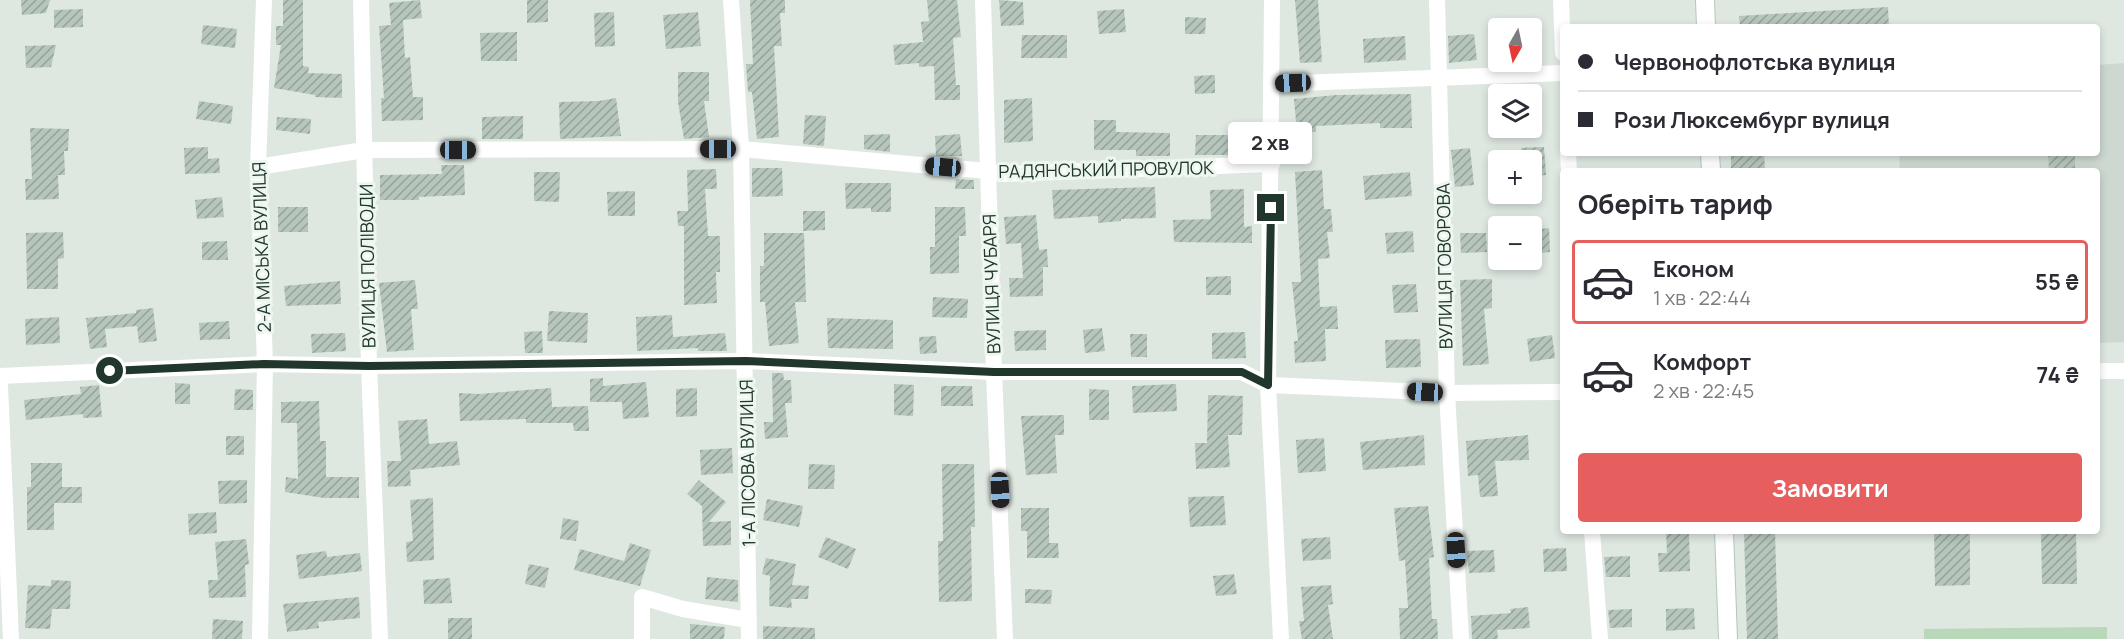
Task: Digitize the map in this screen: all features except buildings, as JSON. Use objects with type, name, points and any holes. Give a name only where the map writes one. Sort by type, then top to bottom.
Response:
[{"type":"street","name":"2-А МІСЬКА ВУЛИЦЯ","points":[[260,639],[264,364],[258,167],[264,0]]},
{"type":"street","name":"ВУЛИЦЯ ПОЛІВОДИ","points":[[361,0],[369,366],[380,639]]},
{"type":"street","name":"1-А ЛІСОВА ВУЛИЦЯ","points":[[731,0],[741,149],[746,361],[748,639]]},
{"type":"street","name":"ВУЛИЦЯ ЧУБАРЯ","points":[[982,0],[1005,639]]},
{"type":"street","points":[[1272,0],[1268,385],[1281,639]]},
{"type":"street","name":"ВУЛИЦЯ ГОВОРОВА","points":[[1437,0],[1441,77],[1447,393],[1461,639]]},
{"type":"street","points":[[1561,0],[1562,24]]},
{"type":"street","points":[[1705,0],[1706,24]]},
{"type":"street","points":[[1272,84],[1560,74]]},
{"type":"street","name":"РАДЯНСЬКИЙ ПРОВУЛОК","points":[[258,167],[364,150],[741,149],[1001,174],[1272,164]]},
{"type":"street","points":[[0,376],[264,364],[369,366],[746,361],[994,372],[1242,372],[1268,385],[1447,393],[1560,392]]},
{"type":"street","points":[[2100,371],[2124,371]]},
{"type":"street","points":[[0,386],[10,639]]},
{"type":"street","points":[[1592,534],[1600,639]]},
{"type":"street","points":[[1724,534],[1728,639]]},
{"type":"street","points":[[642,639],[642,597],[683,609],[748,620]]},
{"type":"shaded area","points":[[2124,63],[2124,342],[2100,343],[2100,168],[1900,168],[1899,156],[2100,156],[2100,65]]},
{"type":"green space","points":[[2107,627],[2107,639],[1924,639],[1924,629]]},
{"type":"route","points":[[110,371],[264,364],[369,366],[746,361],[994,372],[1242,372],[1268,385],[1271,208]]}]
